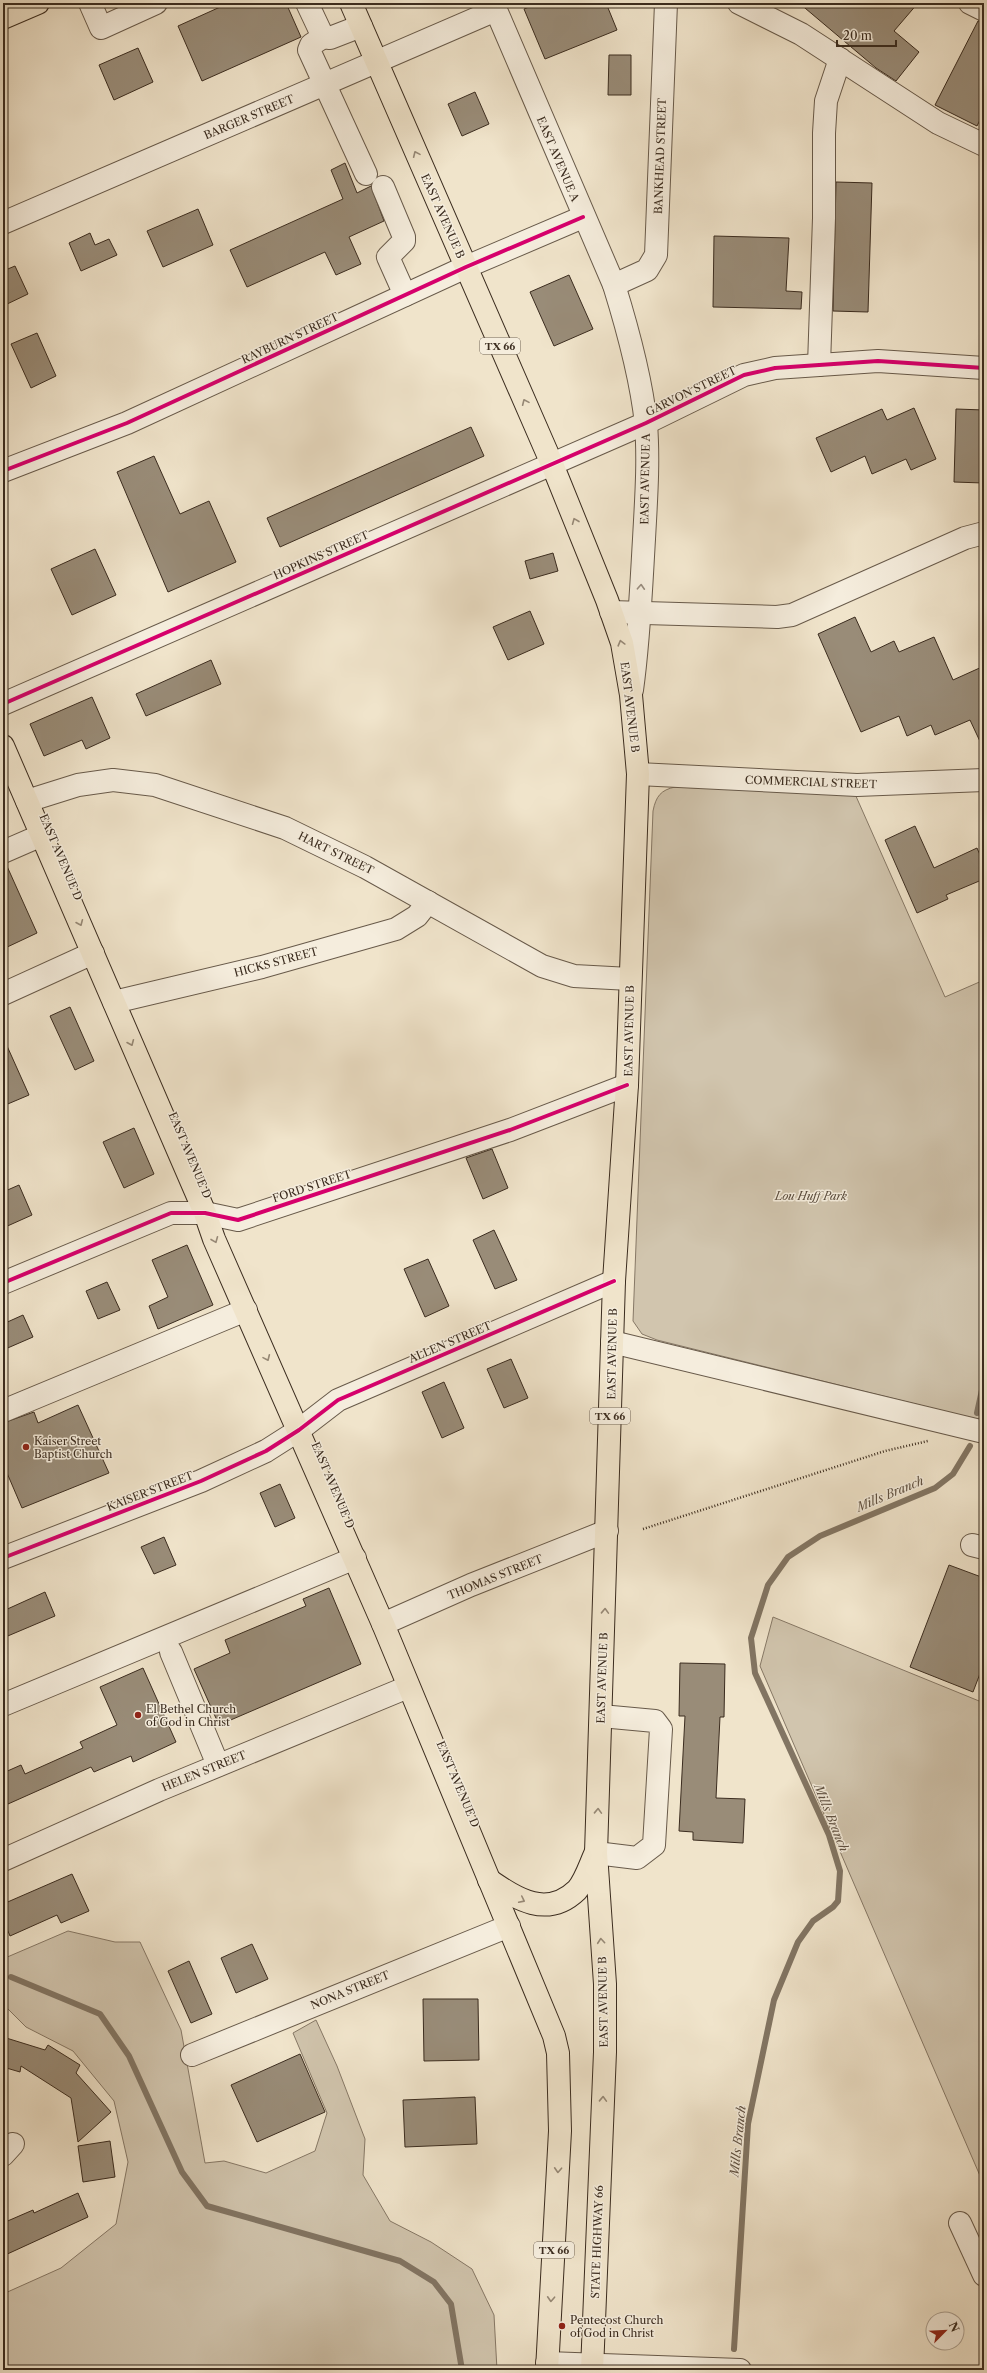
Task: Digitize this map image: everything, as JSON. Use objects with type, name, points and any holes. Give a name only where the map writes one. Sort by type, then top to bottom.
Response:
[{"type":"main road","points":[[3,18],[37,3]]},
{"type":"main road","name":"EAST AVENUE B","points":[[351,3],[552,464],[622,643],[631,695],[638,774],[627,1085],[614,1281],[596,1853],[605,1984],[602,2138]]},
{"type":"main road","name":"EAST AVENUE D","points":[[3,746],[205,1213],[214,1239],[355,1558],[554,2036],[558,2053],[560,2131],[547,2366]]},
{"type":"main road","points":[[489,1880],[509,1894],[529,1904],[549,1905],[564,1899],[578,1889],[596,1853]]},
{"type":"main road","name":"STATE HIGHWAY 66","points":[[592,2367],[602,2138]]},
{"type":"street","points":[[90,3],[101,28],[156,3]]},
{"type":"street","points":[[307,3],[323,37]]},
{"type":"street","name":"BANKHEAD STREET","points":[[614,285],[647,270],[656,255],[666,3]]},
{"type":"street","points":[[739,3],[801,34],[938,123],[984,145]]},
{"type":"street","points":[[970,3],[984,10]]},
{"type":"street","name":"EAST AVENUE A","points":[[494,6],[583,217],[614,285],[627,328],[646,423],[648,455],[640,613],[638,649],[631,695]]},
{"type":"street","name":"BARGER STREET","points":[[3,223],[376,62],[494,6]]},
{"type":"street","points":[[361,26],[330,38],[323,37],[311,45],[309,50],[366,174]]},
{"type":"street","points":[[819,365],[826,101],[840,59]]},
{"type":"street","points":[[383,187],[404,237],[404,241],[388,257],[405,295]]},
{"type":"street","name":"RAYBURN STREET","points":[[3,471],[127,423],[466,267],[583,217]]},
{"type":"street","name":"GARVON STREET","points":[[646,423],[744,375],[775,368],[878,361],[984,368]]},
{"type":"street","name":"HOPKINS STREET","points":[[3,704],[646,423]]},
{"type":"street","points":[[611,612],[777,617],[792,615],[965,538],[984,533]]},
{"type":"street","name":"COMMERCIAL STREET","points":[[638,774],[857,785],[984,780]]},
{"type":"street","name":"HART STREET","points":[[27,801],[78,785],[113,780],[155,785],[285,828],[366,867],[518,955],[542,966],[574,976],[630,979]]},
{"type":"street","points":[[3,852],[42,835]]},
{"type":"street","name":"HICKS STREET","points":[[114,1002],[262,967],[396,929],[417,916],[428,902]]},
{"type":"street","points":[[3,994],[93,953]]},
{"type":"street","name":"FORD STREET","points":[[3,1283],[171,1213],[205,1213],[238,1220],[510,1130],[627,1085]]},
{"type":"street","name":"ALLEN STREET","points":[[299,1430],[338,1400],[614,1281]]},
{"type":"street","points":[[3,1411],[246,1310]]},
{"type":"street","points":[[612,1342],[984,1432]]},
{"type":"street","name":"KAISER STREET","points":[[3,1558],[201,1482],[266,1451],[299,1430]]},
{"type":"street","name":"THOMAS STREET","points":[[383,1624],[471,1585],[607,1531]]},
{"type":"street","points":[[3,1705],[355,1558]]},
{"type":"street","points":[[171,1652],[218,1765]]},
{"type":"street","name":"HELEN STREET","points":[[3,1860],[159,1790],[408,1687]]},
{"type":"street","points":[[596,1853],[637,1858],[654,1845],[661,1729],[655,1721],[601,1716]]},
{"type":"street","name":"NONA STREET","points":[[192,2055],[509,1926]]},
{"type":"street","points":[[960,2223],[984,2275]]},
{"type":"street","points":[[547,2366],[740,2370]]},
{"type":"path","points":[[643,1529],[885,1451],[933,1439]]},
{"type":"green space","name":"Lou Huff Park","points":[[675,787],[855,794],[945,997],[984,980],[984,1421],[657,1340],[642,1334],[633,1321],[653,811],[660,794]]},
{"type":"green space","points":[[773,1617],[984,1703],[984,2185],[760,1666]]},
{"type":"green space","points":[[68,1931],[115,1942],[140,1942],[181,2030],[205,2163],[224,2161],[266,2173],[315,2151],[327,2113],[293,2033],[316,2020],[337,2066],[365,2139],[363,2175],[390,2221],[431,2242],[472,2269],[494,2315],[497,2370],[3,2370],[3,2294],[61,2268],[116,2224],[128,2162],[114,2101],[73,2051],[26,2027],[3,2004],[3,1961],[5,1958]]},
{"type":"building","points":[[229,3],[286,3],[301,37],[202,81],[178,26]]},
{"type":"building","points":[[539,3],[606,3],[617,30],[545,59],[524,9]]},
{"type":"building","points":[[799,3],[918,3],[894,31],[919,52],[896,81],[876,68]]},
{"type":"building","points":[[978,21],[984,22],[984,112],[977,126],[935,105]]},
{"type":"building","points":[[138,48],[153,82],[114,100],[99,65]]},
{"type":"building","points":[[609,55],[631,55],[631,95],[608,95]]},
{"type":"building","points":[[475,92],[489,124],[462,136],[448,104]]},
{"type":"building","points":[[345,163],[357,193],[371,186],[384,221],[349,237],[361,264],[336,275],[325,252],[247,287],[230,250],[343,199],[331,170]]},
{"type":"building","points":[[836,182],[872,183],[868,312],[833,311]]},
{"type":"building","points":[[198,209],[213,245],[163,267],[147,231]]},
{"type":"building","points":[[90,233],[95,245],[109,239],[117,255],[81,271],[69,243]]},
{"type":"building","points":[[714,236],[789,238],[786,291],[802,292],[801,309],[713,307]]},
{"type":"building","points":[[15,266],[28,294],[3,306],[3,271]]},
{"type":"building","points":[[569,275],[593,329],[554,346],[530,292]]},
{"type":"building","points":[[37,333],[56,376],[31,388],[11,344]]},
{"type":"building","points":[[914,408],[936,459],[911,470],[906,459],[872,474],[865,456],[831,472],[816,438],[882,409],[887,420]]},
{"type":"building","points":[[956,409],[984,410],[983,483],[954,482]]},
{"type":"building","points":[[471,427],[484,456],[280,547],[267,518]]},
{"type":"building","points":[[154,456],[180,514],[209,501],[236,562],[168,592],[117,472]]},
{"type":"building","points":[[95,549],[116,595],[72,615],[51,569]]},
{"type":"building","points":[[553,553],[558,571],[530,579],[525,561]]},
{"type":"building","points":[[530,611],[544,644],[508,660],[493,627]]},
{"type":"building","points":[[855,617],[871,652],[894,641],[899,652],[934,637],[953,680],[984,666],[984,750],[970,720],[935,735],[931,725],[907,736],[899,716],[861,732],[818,634]]},
{"type":"building","points":[[211,660],[221,684],[146,716],[136,694]]},
{"type":"building","points":[[92,697],[110,738],[86,749],[82,740],[44,756],[30,724]]},
{"type":"building","points":[[915,826],[934,868],[977,848],[984,864],[984,879],[946,895],[948,899],[917,913],[885,840]]},
{"type":"building","points":[[3,864],[6,864],[37,933],[3,949]]},
{"type":"building","points":[[70,1007],[94,1061],[75,1070],[50,1016]]},
{"type":"building","points":[[3,1037],[29,1095],[3,1106]]},
{"type":"building","points":[[134,1128],[154,1174],[124,1188],[103,1142]]},
{"type":"building","points":[[492,1149],[508,1188],[483,1199],[466,1158]]},
{"type":"building","points":[[19,1185],[32,1215],[3,1228],[3,1192]]},
{"type":"building","points":[[494,1230],[517,1280],[495,1289],[473,1240]]},
{"type":"building","points":[[187,1245],[213,1305],[158,1329],[149,1306],[168,1297],[152,1260]]},
{"type":"building","points":[[428,1259],[449,1306],[425,1317],[404,1269]]},
{"type":"building","points":[[107,1282],[120,1310],[98,1319],[86,1291]]},
{"type":"building","points":[[23,1315],[33,1337],[3,1350],[3,1324]]},
{"type":"building","points":[[511,1359],[528,1398],[504,1408],[487,1369]]},
{"type":"building","points":[[444,1382],[464,1428],[442,1438],[422,1392]]},
{"type":"building","points":[[78,1405],[109,1473],[22,1508],[7,1473],[3,1475],[3,1423],[34,1412],[38,1423]]},
{"type":"building","points":[[280,1484],[295,1518],[275,1527],[260,1493]]},
{"type":"building","points":[[164,1537],[176,1565],[154,1574],[141,1547]]},
{"type":"building","points":[[949,1565],[984,1578],[984,1663],[973,1692],[910,1667]]},
{"type":"building","points":[[329,1588],[361,1664],[219,1725],[194,1669],[230,1653],[225,1640],[306,1606],[303,1599]]},
{"type":"building","points":[[45,1592],[55,1616],[3,1638],[3,1611]]},
{"type":"building","points":[[680,1663],[725,1664],[724,1717],[720,1717],[716,1798],[745,1799],[743,1843],[693,1840],[693,1832],[679,1831],[685,1716],[679,1716]]},
{"type":"building","points":[[143,1668],[176,1742],[133,1762],[131,1756],[94,1772],[91,1767],[8,1804],[3,1793],[3,1773],[21,1765],[25,1774],[83,1748],[80,1742],[117,1725],[100,1687]]},
{"type":"building","points":[[72,1874],[89,1911],[61,1923],[57,1915],[10,1936],[3,1919],[3,1904]]},
{"type":"building","points":[[252,1944],[268,1979],[236,1993],[221,1958]]},
{"type":"building","points":[[189,1961],[212,2014],[191,2023],[168,1971]]},
{"type":"building","points":[[423,1999],[478,1999],[479,2060],[424,2061]]},
{"type":"building","points":[[3,2037],[45,2050],[48,2045],[80,2065],[76,2073],[111,2112],[78,2142],[71,2098],[21,2066],[20,2072],[3,2067]]},
{"type":"building","points":[[300,2054],[325,2112],[257,2142],[231,2085]]},
{"type":"building","points":[[475,2097],[477,2144],[405,2147],[403,2100]]},
{"type":"building","points":[[110,2141],[115,2177],[83,2182],[78,2146]]},
{"type":"building","points":[[78,2193],[88,2217],[3,2256],[3,2223],[33,2210],[34,2213]]},
{"type":"waterway","name":"Mills Branch","points":[[977,1413],[984,1381]]},
{"type":"waterway","name":"Mills Branch","points":[[734,2349],[748,2124],[774,2000],[798,1942],[813,1921],[833,1907],[838,1901],[840,1871],[829,1835],[755,1673],[751,1638],[768,1585],[788,1557],[820,1536],[935,1488],[953,1474],[970,1446]]},
{"type":"waterway","points":[[11,1977],[100,2014],[129,2056],[182,2172],[207,2206],[400,2261],[434,2282],[451,2304],[462,2370]]},
{"type":"cycle path","points":[[3,471],[127,423],[466,267],[583,217]]},
{"type":"cycle path","points":[[3,704],[646,423],[744,375],[775,368],[878,361],[984,368]]},
{"type":"cycle path","points":[[3,1283],[171,1213],[205,1213],[238,1220],[510,1130],[627,1085]]},
{"type":"cycle path","points":[[3,1558],[201,1481],[266,1451],[299,1430],[338,1400],[614,1281]]},
{"type":"place","name":"Kaiser Street Baptist Church","points":[[26,1447]]},
{"type":"place","name":"El Bethel Church of God in Christ","points":[[138,1715]]},
{"type":"place","name":"Pentecost Church of God in Christ","points":[[562,2326]]}]
